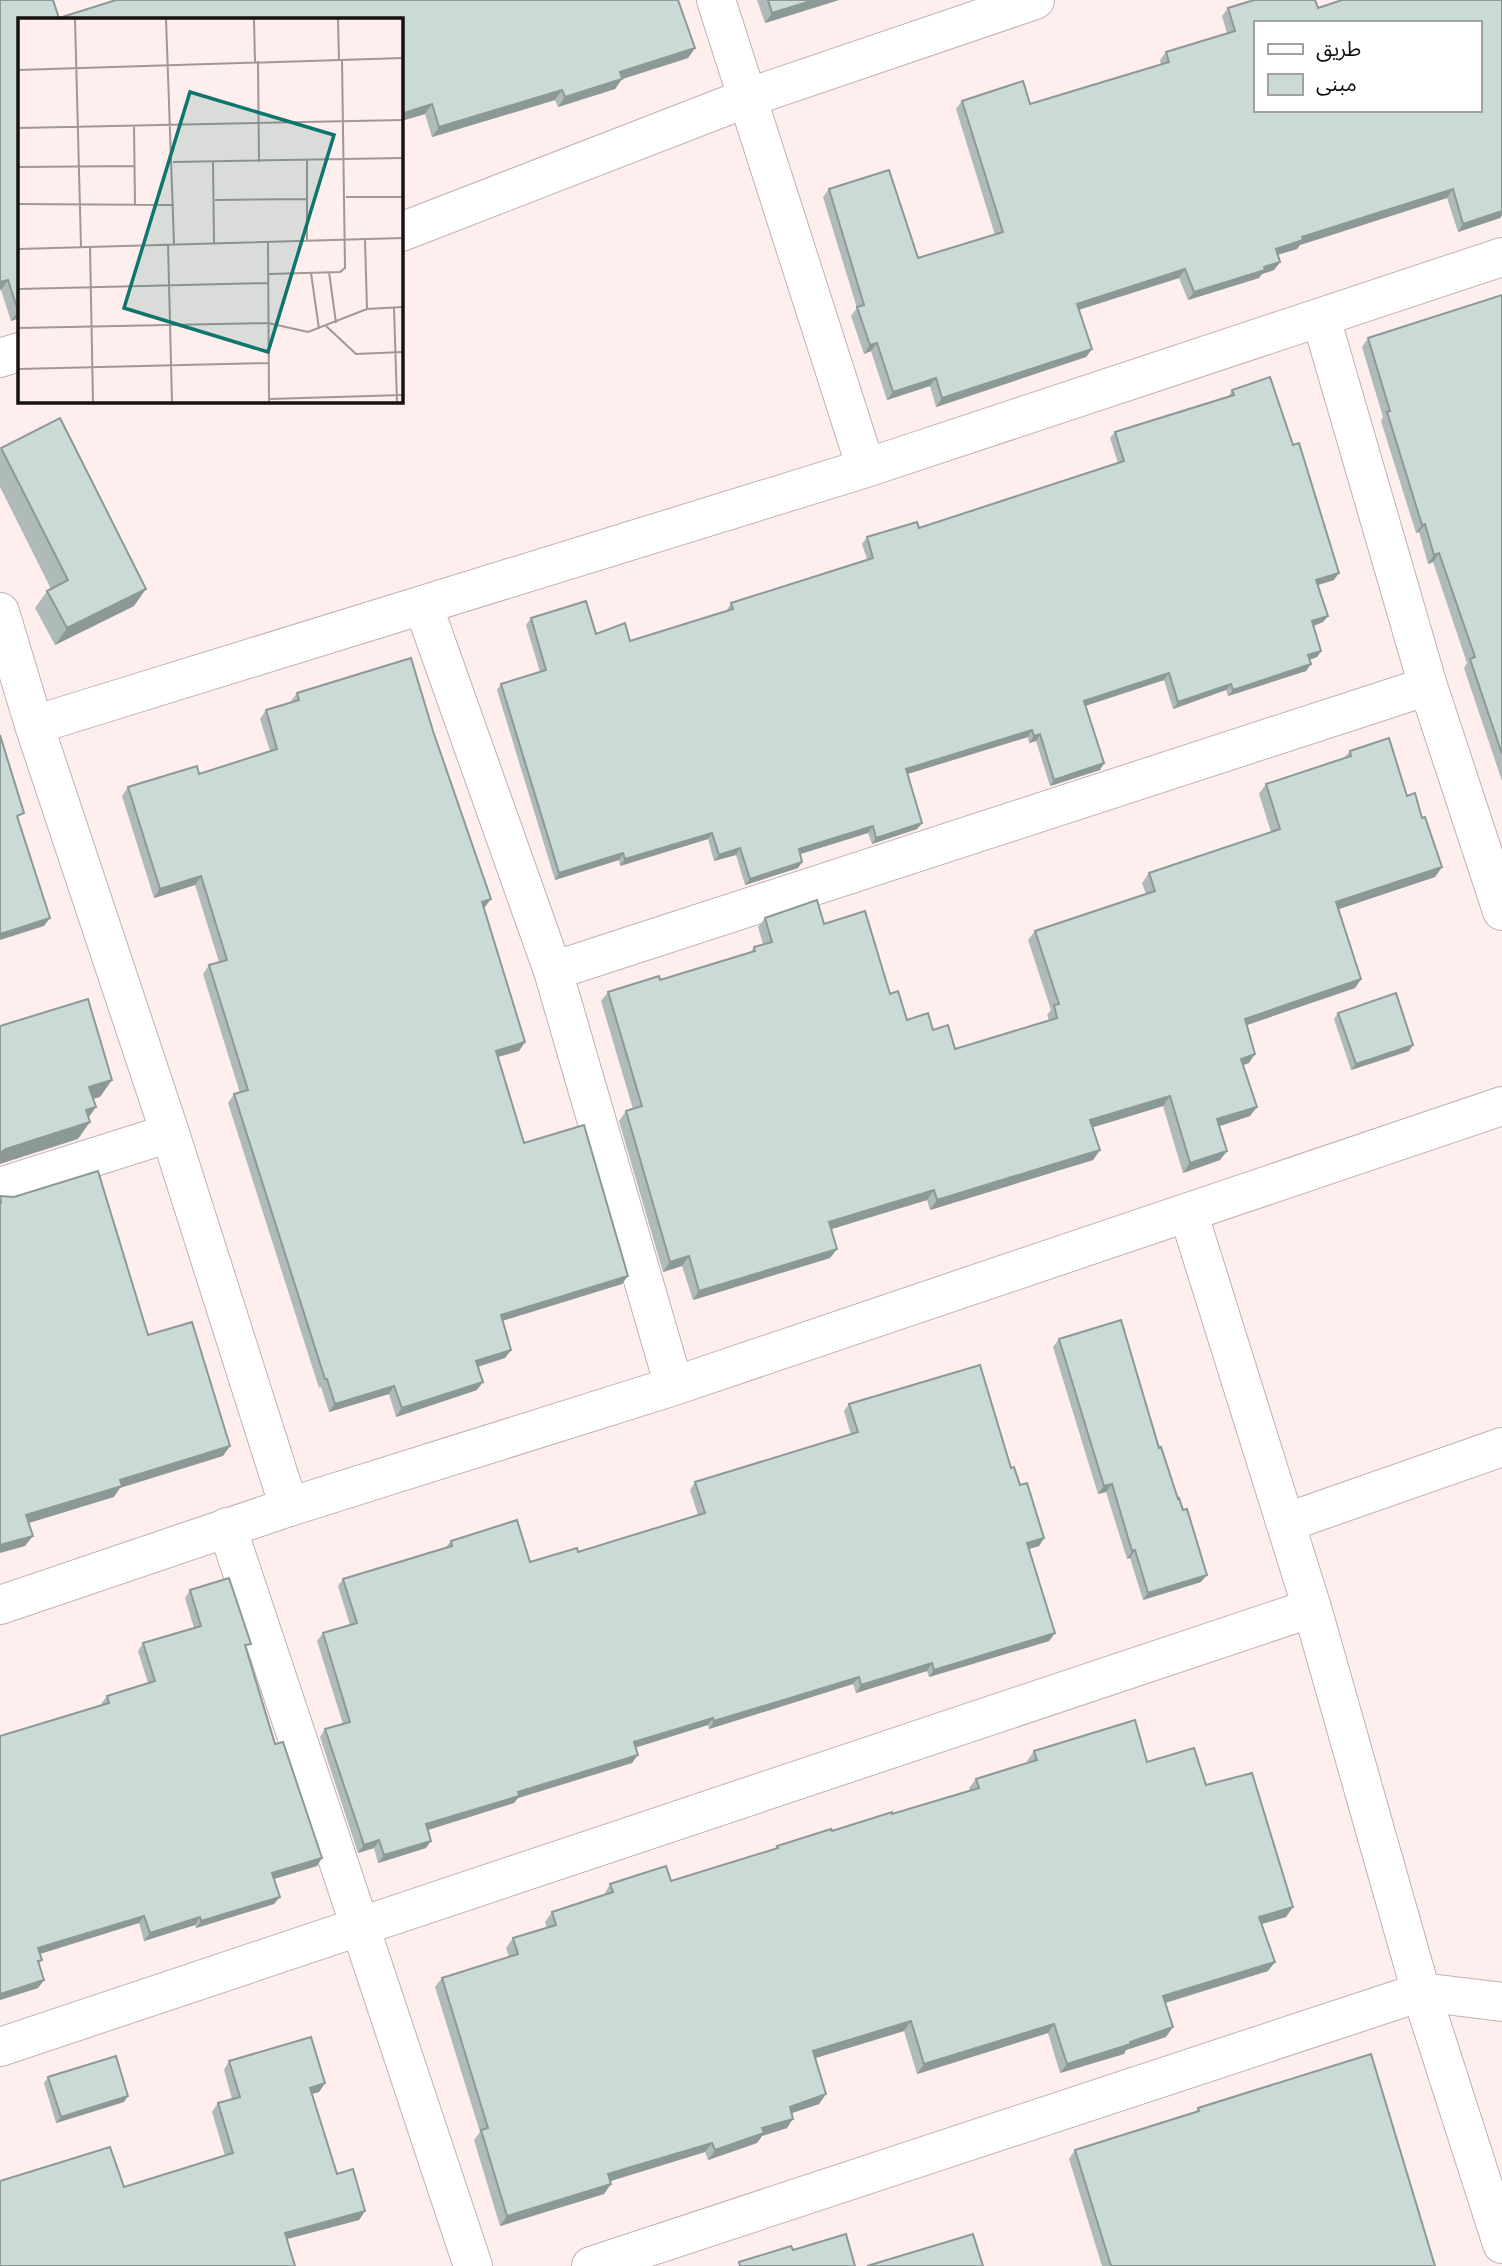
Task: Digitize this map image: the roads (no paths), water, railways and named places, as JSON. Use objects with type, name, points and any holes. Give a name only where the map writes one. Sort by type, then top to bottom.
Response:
[{"type":"street","points":[[716,0],[866,468]]},
{"type":"street","points":[[402,232],[747,98],[1035,0]]},
{"type":"street","points":[[34,725],[866,468],[1502,257]]},
{"type":"street","points":[[1321,318],[1428,686],[1502,911]]},
{"type":"street","points":[[0,358],[18,352]]},
{"type":"street","points":[[423,606],[553,971],[674,1385]]},
{"type":"street","points":[[0,612],[34,725],[170,1133],[289,1507]]},
{"type":"street","points":[[553,971],[1428,686]]},
{"type":"street","points":[[0,1605],[227,1527],[674,1385],[1502,1107]]},
{"type":"street","points":[[0,1187],[170,1133]]},
{"type":"street","points":[[1188,1212],[1312,1608],[1421,1992],[1502,2244]]},
{"type":"street","points":[[1285,1523],[1502,1447]]},
{"type":"street","points":[[227,1527],[473,2266]]},
{"type":"street","points":[[0,2047],[1312,1608]]},
{"type":"street","points":[[591,2266],[1421,1992],[1502,2002]]}]
